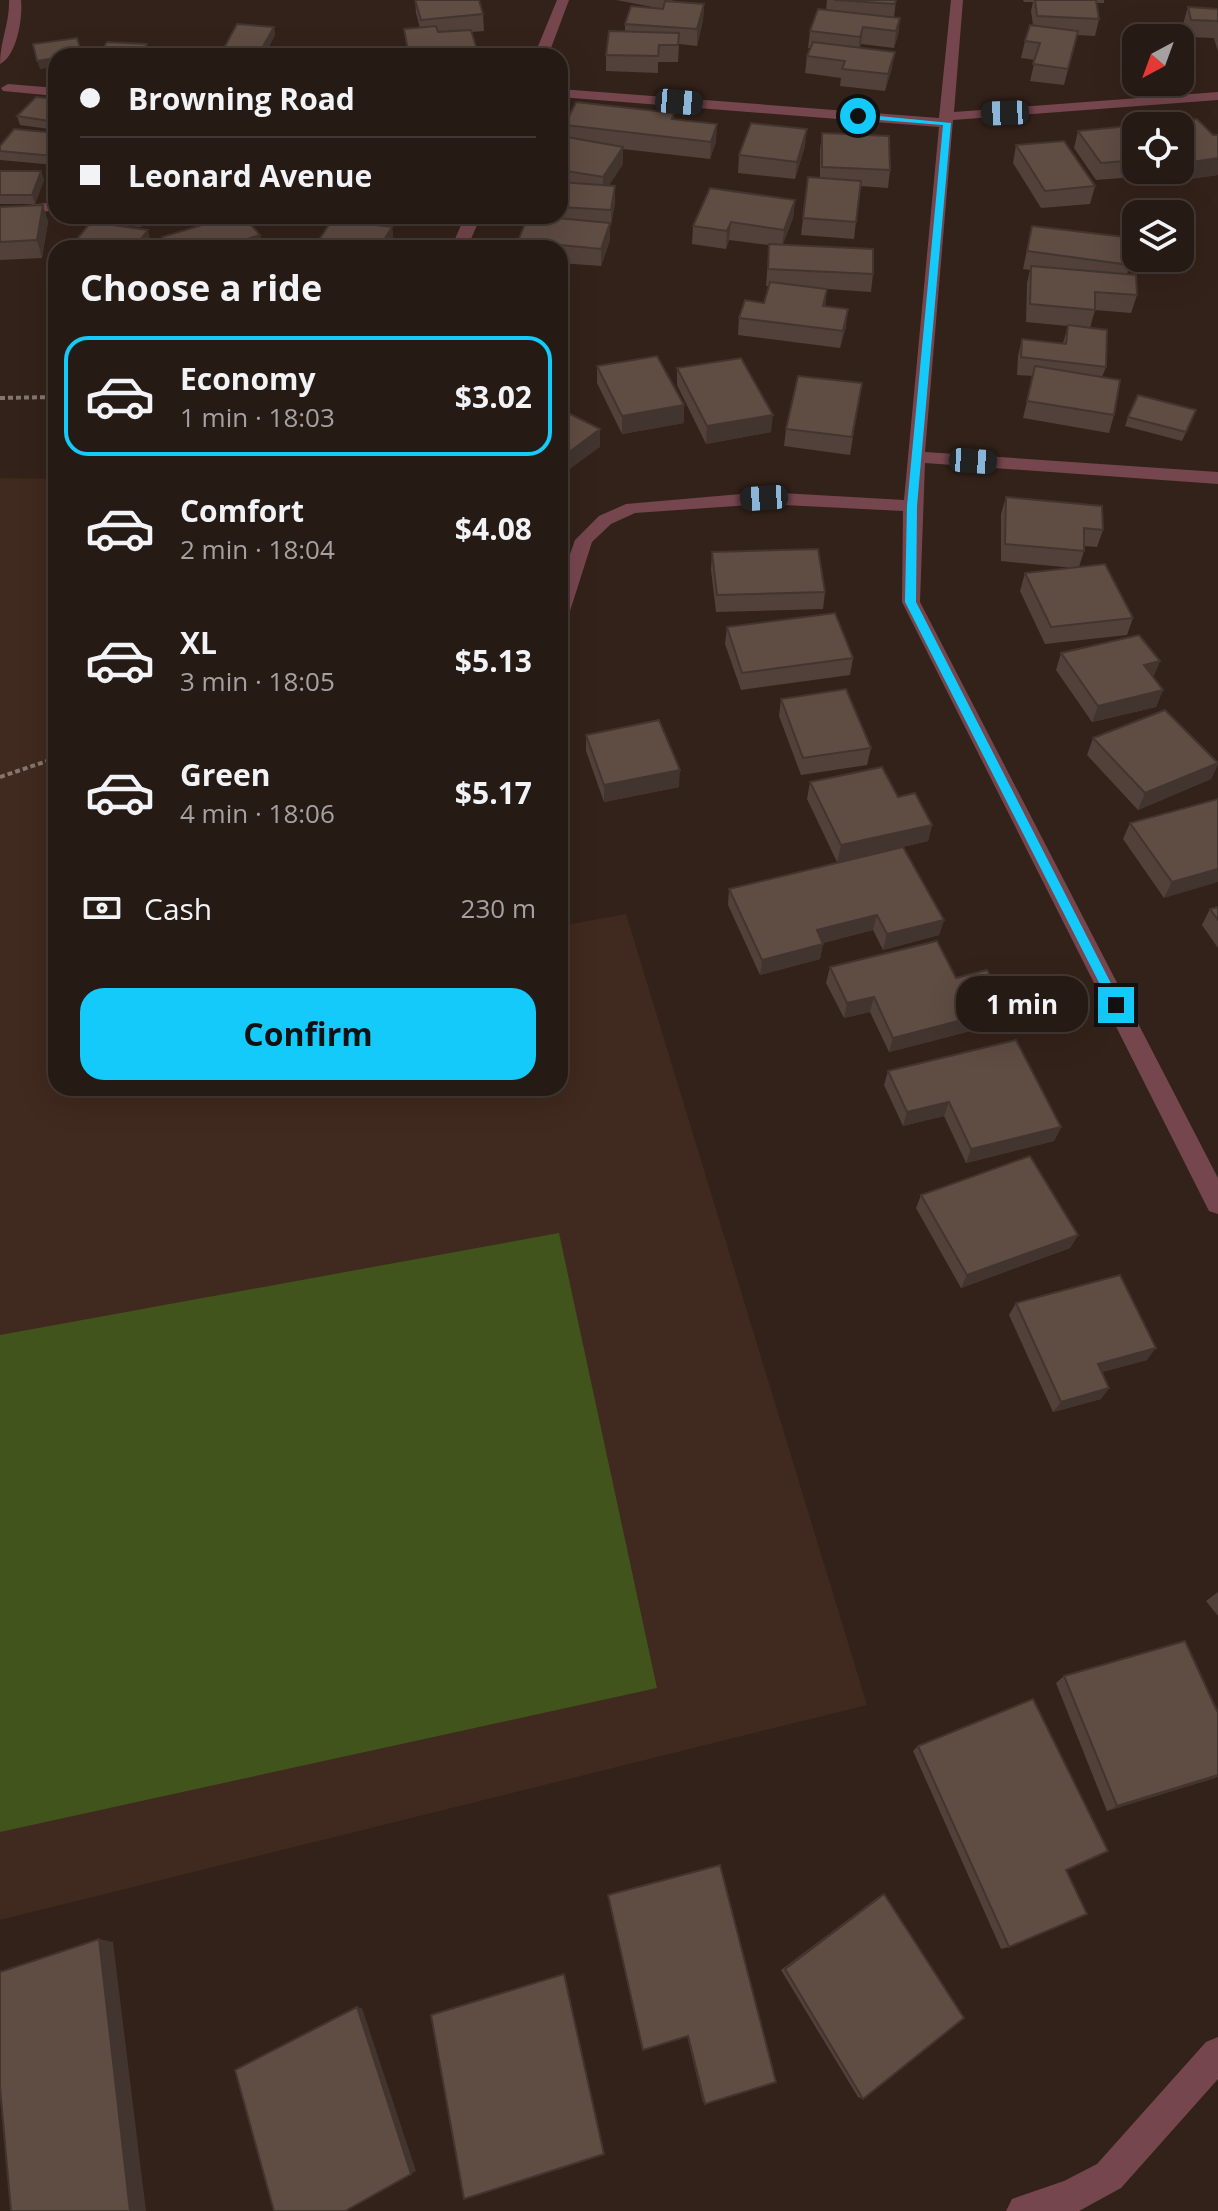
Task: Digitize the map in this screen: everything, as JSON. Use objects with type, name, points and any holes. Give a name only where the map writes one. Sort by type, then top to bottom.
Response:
[{"type":"street","points":[[15,0],[16,17],[0,61],[4,95],[48,92]]},
{"type":"street","points":[[544,48],[563,0]]},
{"type":"street","points":[[957,0],[912,506],[911,602],[1218,1203]]},
{"type":"street","points":[[568,94],[948,119],[1218,96]]},
{"type":"street","points":[[0,213],[48,207]]},
{"type":"street","points":[[917,457],[1218,478]]},
{"type":"street","points":[[568,587],[584,540],[605,520],[632,508],[764,498],[912,506]]},
{"type":"street","points":[[1024,2211],[1071,2197],[1109,2176],[1218,2054]]},
{"type":"path","points":[[0,398],[48,397]]},
{"type":"path","points":[[0,777],[48,761]]},
{"type":"shaded area","points":[[0,478],[48,479],[48,1096],[568,1096],[568,925],[626,914],[867,1705],[0,1920]]},
{"type":"green space","points":[[559,1233],[657,1688],[0,1832],[0,1335]]},
{"type":"building","points":[[415,0],[479,0],[483,14],[421,20]]},
{"type":"building","points":[[834,0],[896,0],[895,4]]},
{"type":"building","points":[[1035,0],[1096,0],[1099,19],[1037,16]]},
{"type":"building","points":[[665,1],[704,4],[697,29],[625,24],[631,6],[663,9]]},
{"type":"building","points":[[1188,7],[1218,9],[1218,21],[1191,20]]},
{"type":"building","points":[[818,9],[900,18],[896,31],[863,27],[860,37],[810,31]]},
{"type":"building","points":[[237,24],[274,27],[262,48],[224,48]]},
{"type":"building","points":[[1030,25],[1078,31],[1068,69],[1033,64],[1040,43],[1025,41]]},
{"type":"building","points":[[436,26],[438,32],[471,30],[476,48],[408,48],[404,29]]},
{"type":"building","points":[[609,31],[679,33],[678,45],[659,45],[658,56],[606,55]]},
{"type":"building","points":[[77,38],[80,48],[48,48],[48,59],[37,61],[33,44]]},
{"type":"building","points":[[107,42],[147,44],[145,48],[103,48]]},
{"type":"building","points":[[813,42],[895,52],[888,74],[842,69],[845,61],[807,56]]},
{"type":"building","points":[[36,97],[48,98],[48,121],[17,116]]},
{"type":"building","points":[[576,102],[674,113],[672,119],[717,124],[711,142],[568,125]]},
{"type":"building","points":[[1194,119],[1213,135],[1218,135],[1218,158],[1194,162]]},
{"type":"building","points":[[751,123],[807,129],[797,162],[739,155]]},
{"type":"building","points":[[1122,127],[1122,161],[1101,163],[1078,131]]},
{"type":"building","points":[[14,129],[48,132],[48,156],[0,151],[0,146]]},
{"type":"building","points":[[822,133],[889,136],[890,170],[822,167]]},
{"type":"building","points":[[568,137],[623,147],[603,177],[568,171]]},
{"type":"building","points":[[1064,141],[1095,186],[1045,191],[1016,145]]},
{"type":"building","points":[[0,171],[41,171],[32,195],[0,195]]},
{"type":"building","points":[[808,177],[861,181],[856,222],[803,218]]},
{"type":"building","points":[[568,183],[615,186],[611,210],[568,207]]},
{"type":"building","points":[[710,188],[795,200],[784,230],[731,222],[727,231],[693,226]]},
{"type":"building","points":[[43,205],[37,240],[0,242],[0,207]]},
{"type":"building","points":[[568,219],[610,223],[601,249],[568,246],[568,240],[518,240],[525,224],[568,224]]},
{"type":"building","points":[[89,224],[148,230],[140,240],[76,240]]},
{"type":"building","points":[[205,224],[250,224],[260,235],[243,240],[164,240],[162,237]]},
{"type":"building","points":[[330,224],[392,227],[384,240],[319,240]]},
{"type":"building","points":[[1032,226],[1122,237],[1122,264],[1027,251]]},
{"type":"building","points":[[769,244],[873,249],[873,274],[768,269]]},
{"type":"building","points":[[1031,266],[1136,275],[1137,295],[1095,292],[1095,310],[1030,304]]},
{"type":"building","points":[[770,282],[827,289],[823,306],[848,309],[843,331],[739,318],[745,300],[764,303]]},
{"type":"building","points":[[1068,325],[1107,330],[1106,367],[1021,357],[1022,339],[1066,344]]},
{"type":"building","points":[[657,356],[684,405],[622,416],[597,366]]},
{"type":"building","points":[[741,358],[773,415],[707,426],[677,368]]},
{"type":"building","points":[[1035,366],[1120,380],[1114,415],[1027,401]]},
{"type":"building","points":[[798,376],[862,383],[852,437],[786,429]]},
{"type":"building","points":[[1138,395],[1196,410],[1186,432],[1128,417]]},
{"type":"building","points":[[568,413],[600,429],[568,453]]},
{"type":"building","points":[[1006,497],[1102,506],[1103,530],[1084,528],[1084,551],[1005,544]]},
{"type":"building","points":[[818,549],[825,592],[717,595],[712,552]]},
{"type":"building","points":[[1105,564],[1133,618],[1051,627],[1025,573]]},
{"type":"building","points":[[835,613],[853,658],[742,673],[727,627]]},
{"type":"building","points":[[1139,635],[1160,661],[1144,665],[1163,690],[1098,706],[1061,653]]},
{"type":"building","points":[[846,689],[871,748],[803,758],[781,699]]},
{"type":"building","points":[[1165,710],[1218,763],[1145,793],[1093,738]]},
{"type":"building","points":[[659,720],[680,770],[604,785],[586,735]]},
{"type":"building","points":[[882,767],[898,797],[915,793],[932,825],[841,845],[810,782]]},
{"type":"building","points":[[1218,799],[1218,869],[1172,882],[1130,823]]},
{"type":"building","points":[[903,847],[944,920],[887,934],[877,915],[817,930],[823,944],[762,960],[729,889]]},
{"type":"building","points":[[1218,907],[1218,920],[1210,909]]},
{"type":"building","points":[[937,941],[956,978],[987,970],[1008,1008],[893,1038],[874,997],[847,1003],[830,967]]},
{"type":"building","points":[[1016,1040],[1061,1127],[971,1149],[949,1102],[907,1112],[888,1071]]},
{"type":"building","points":[[1030,1156],[1078,1235],[967,1275],[921,1195]]},
{"type":"building","points":[[1120,1275],[1156,1348],[1098,1364],[1109,1388],[1061,1402],[1016,1303]]},
{"type":"building","points":[[1185,1641],[1218,1713],[1218,1775],[1117,1806],[1064,1676]]},
{"type":"building","points":[[1033,1699],[1108,1851],[1066,1870],[1087,1914],[1009,1947],[918,1746]]},
{"type":"building","points":[[720,1865],[776,2082],[705,2104],[688,2036],[643,2050],[608,1895]]},
{"type":"building","points":[[884,1894],[964,2018],[863,2099],[785,1969]]},
{"type":"building","points":[[99,1939],[130,2211],[11,2211],[0,2087],[0,1972]]},
{"type":"building","points":[[564,1974],[604,2154],[464,2199],[431,2015]]},
{"type":"building","points":[[357,2007],[411,2174],[345,2211],[274,2211],[235,2070]]},
{"type":"route","points":[[858,116],[947,123],[912,506],[911,602],[926,638],[1116,1005]]}]
